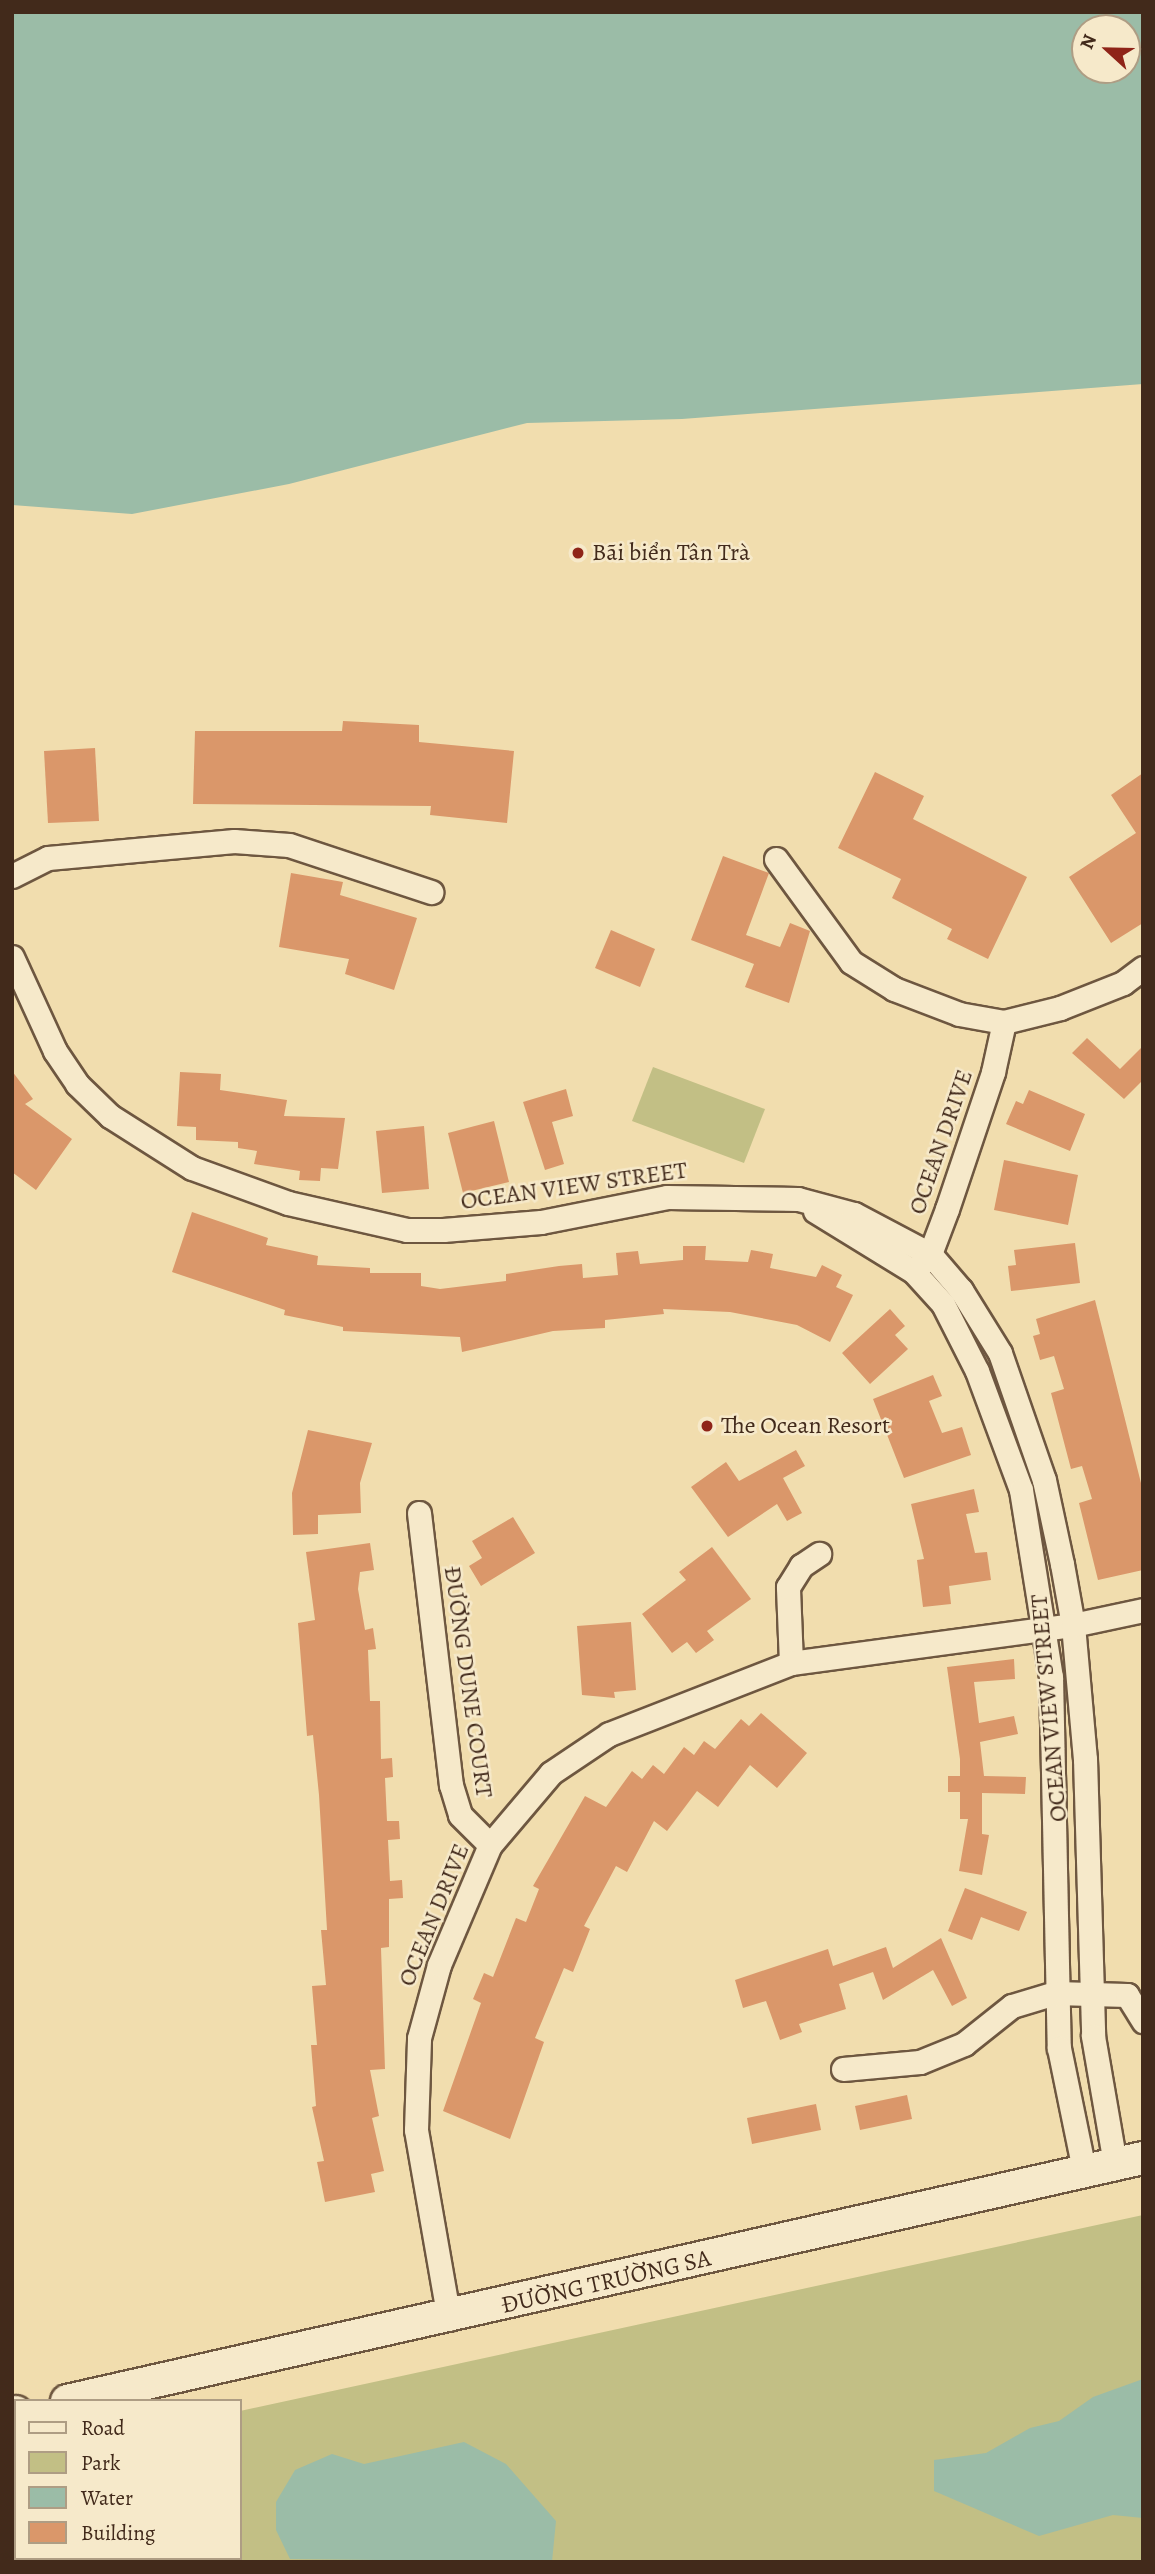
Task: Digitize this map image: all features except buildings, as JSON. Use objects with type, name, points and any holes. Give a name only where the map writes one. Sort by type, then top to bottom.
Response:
[{"type":"main road","name":"ĐƯỜNG TRƯỜNG SA","points":[[76,2399],[449,2319],[1114,2164]]},
{"type":"street","points":[[12,876],[48,859],[234,841],[289,845],[431,892]]},
{"type":"street","points":[[776,859],[851,962],[894,989],[959,1014],[1004,1022],[1060,1008],[1123,983],[1143,968]]},
{"type":"street","name":"OCEAN VIEW STREET","points":[[12,957],[55,1051],[77,1084],[110,1116],[169,1156],[288,1203],[407,1230],[431,1230],[541,1222],[667,1197],[798,1199],[854,1214],[930,1254],[961,1290],[1000,1353],[1044,1480],[1073,1625],[1085,1759],[1090,1991],[1114,2164]]},
{"type":"street","name":"OCEAN DRIVE","points":[[914,1272],[930,1254],[993,1072],[1004,1022]]},
{"type":"street","name":"OCEAN VIEW STREET","points":[[798,1199],[914,1272],[954,1322],[995,1416],[1021,1490],[1046,1629],[1054,1763],[1055,1993],[1059,2048],[1114,2164]]},
{"type":"street","name":"ĐƯỜNG DUNE COURT","points":[[419,1513],[451,1785],[460,1815],[490,1845]]},
{"type":"street","points":[[791,1663],[788,1587],[801,1566],[820,1554]]},
{"type":"street","name":"OCEAN DRIVE","points":[[449,2319],[416,2130],[415,2063],[439,1965],[490,1845],[551,1773],[578,1752],[648,1716],[791,1663],[1073,1625],[1143,1610]]},
{"type":"street","points":[[843,2069],[920,2062],[964,2043],[1012,2006],[1055,1993],[1090,1991],[1127,1995],[1143,2021]]},
{"type":"green space","points":[[653,1067],[765,1109],[744,1163],[632,1121]]},
{"type":"green space","points":[[1143,2215],[1143,2562],[12,2562],[12,2460],[14,2560],[242,2560],[242,2411]]},
{"type":"water","points":[[12,12],[1143,12],[1143,384],[682,419],[527,423],[289,484],[132,514],[12,505]]},
{"type":"water","points":[[1143,2379],[1143,2518],[1113,2515],[1039,2536],[934,2491],[934,2460],[986,2453],[1030,2428],[1059,2421],[1093,2397]]},
{"type":"water","points":[[464,2442],[506,2464],[556,2521],[552,2562],[290,2559],[276,2530],[276,2502],[295,2470],[332,2454],[364,2464]]},
{"type":"place","name":"Bãi biển Tân Trà","points":[[578,553]]},
{"type":"place","name":"The Ocean Resort","points":[[707,1426]]}]
